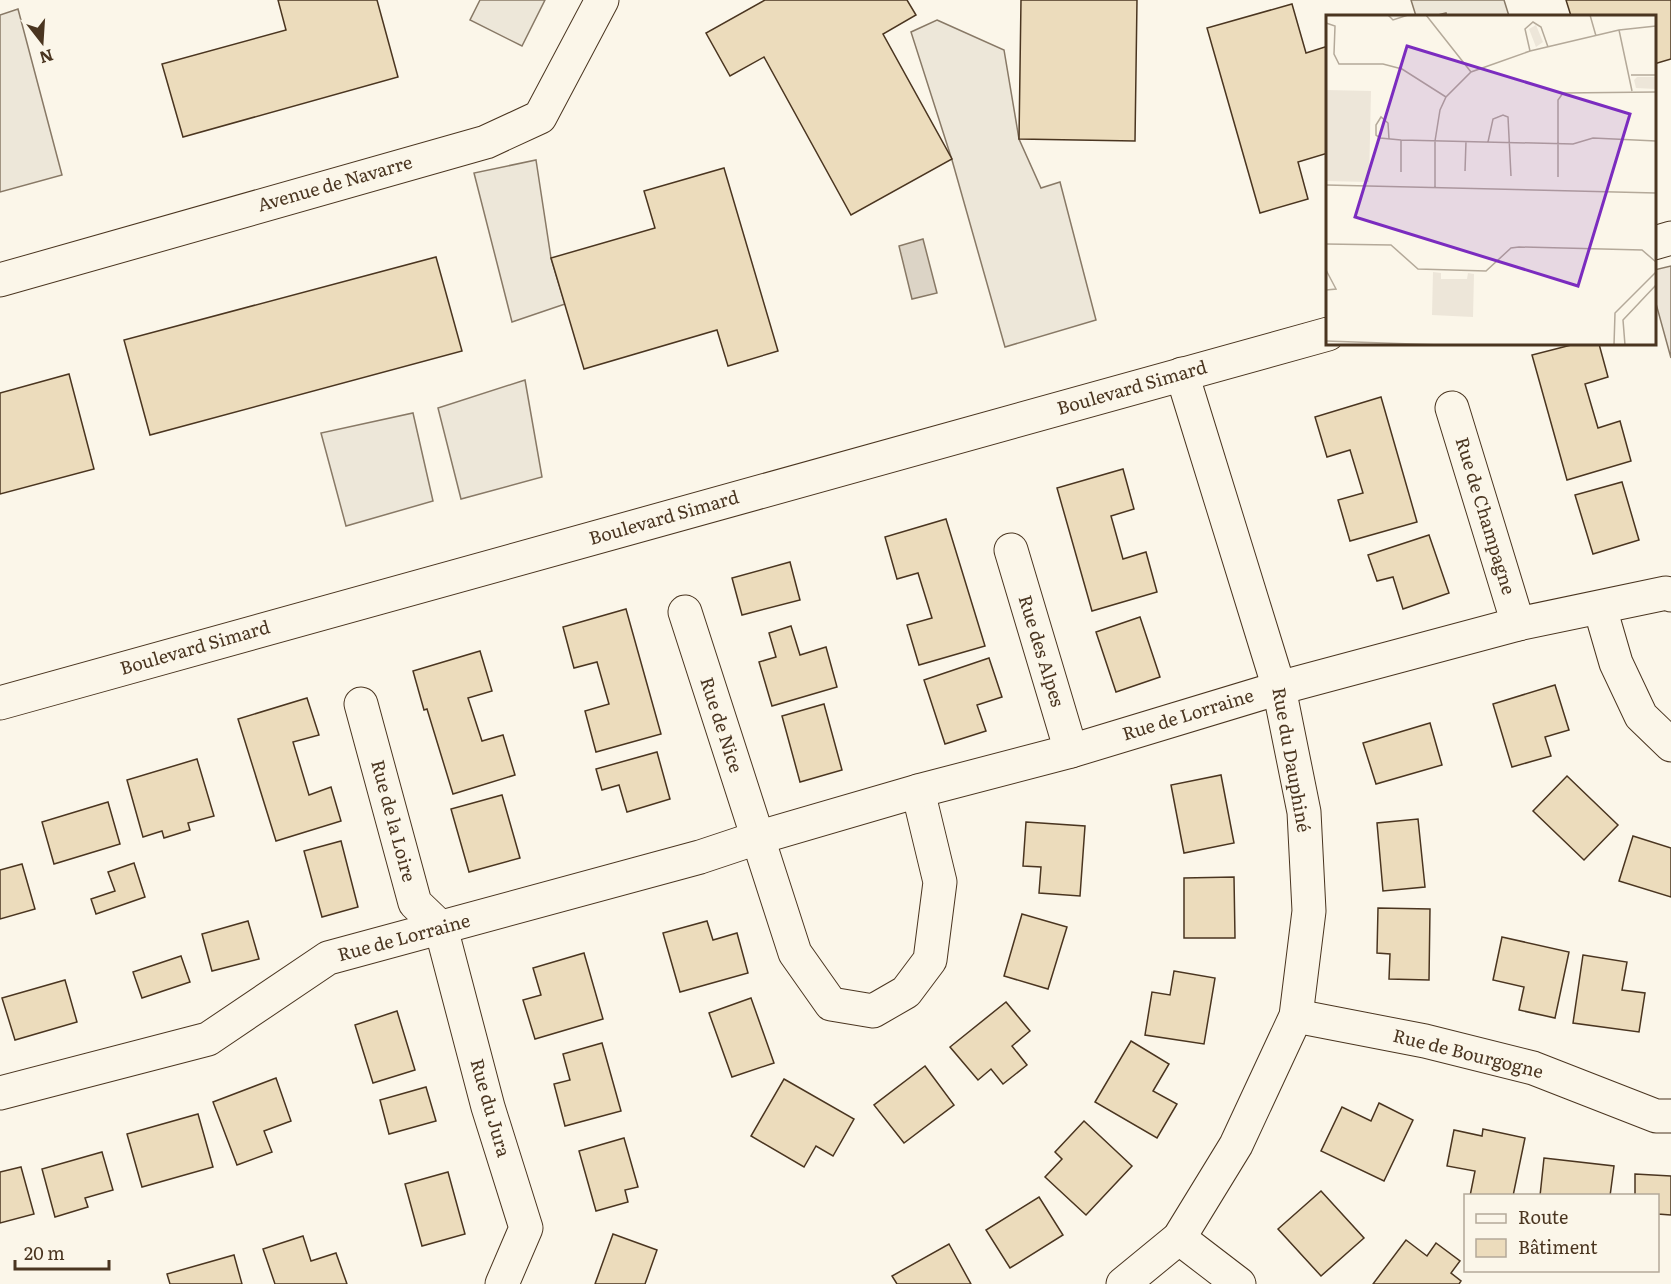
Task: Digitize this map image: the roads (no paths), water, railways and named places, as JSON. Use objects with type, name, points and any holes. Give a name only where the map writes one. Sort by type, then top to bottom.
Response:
[{"type":"street","name":"Avenue de Navarre","points":[[0,280],[486,142],[525,125],[540,117],[602,0]]},
{"type":"street","points":[[1656,242],[1671,238]]},
{"type":"street","name":"Boulevard Simard","points":[[0,703],[1326,335]]},
{"type":"street","name":"Rue du Dauphiné","points":[[1123,1284],[1179,1238],[1236,1145],[1296,1016],[1309,911],[1304,812],[1279,688],[1182,374]]},
{"type":"street","name":"Rue de Champagne","points":[[1452,408],[1518,624]]},
{"type":"street","name":"Rue des Alpes","points":[[1011,550],[1071,751]]},
{"type":"street","name":"Rue de Lorraine","points":[[0,1093],[208,1039],[328,958],[700,857],[918,791],[1071,751],[1279,688],[1518,624],[1666,593],[1671,596]]},
{"type":"street","points":[[1600,608],[1616,663],[1641,716],[1671,745]]},
{"type":"street","name":"Rue de Nice","points":[[685,612],[757,838]]},
{"type":"street","name":"Rue de la Loire","points":[[361,704],[416,903],[441,928]]},
{"type":"street","points":[[757,838],[795,953],[831,1004],[873,1011],[906,992],[930,960],[940,882],[918,791]]},
{"type":"street","name":"Rue du Jura","points":[[441,928],[488,1107],[526,1228],[502,1284]]},
{"type":"street","name":"Rue de Bourgogne","points":[[1296,1016],[1425,1041],[1533,1068],[1656,1116],[1671,1116]]},
{"type":"street","points":[[1179,1238],[1239,1284]]}]
